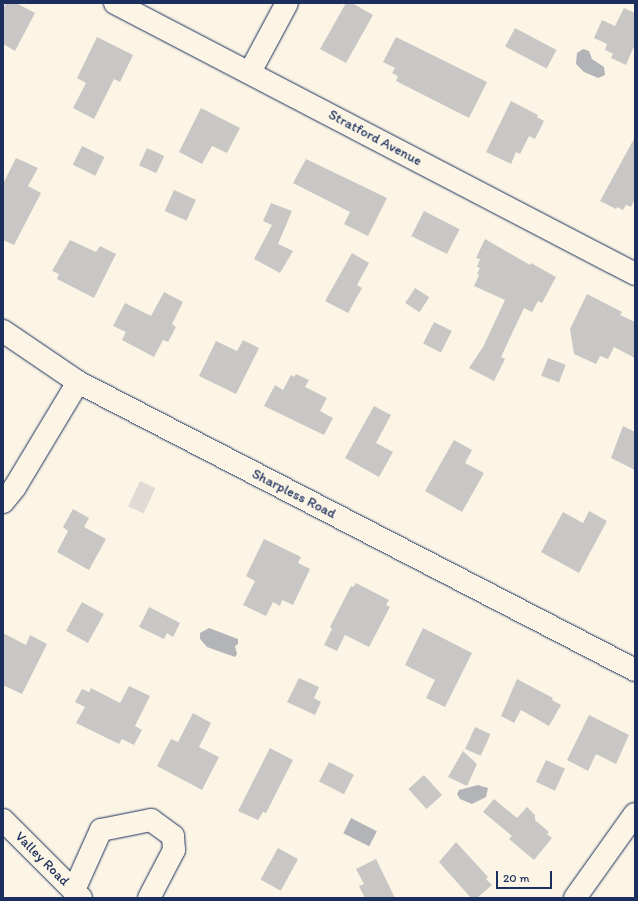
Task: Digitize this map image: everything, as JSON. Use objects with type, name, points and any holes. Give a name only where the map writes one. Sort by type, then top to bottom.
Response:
[{"type":"street","name":"Stratford Avenue","points":[[115,3],[250,72],[635,274]]},
{"type":"street","points":[[250,72],[287,3]]},
{"type":"street","name":"Sharpless Road","points":[[3,332],[78,382],[635,670]]},
{"type":"street","points":[[3,502],[15,487],[78,382]]},
{"type":"street","points":[[575,898],[635,814]]},
{"type":"street","name":"Valley Road","points":[[3,820],[77,894]]},
{"type":"street","points":[[77,894],[101,830],[151,820],[173,836],[174,850],[149,898]]},
{"type":"shaded area","points":[[583,49],[589,51],[592,59],[604,67],[605,75],[598,78],[584,72],[576,64],[577,53]]},
{"type":"shaded area","points":[[140,481],[155,488],[144,514],[128,506]]},
{"type":"shaded area","points":[[209,628],[238,639],[238,644],[235,646],[237,654],[235,657],[207,647],[200,639],[200,633]]},
{"type":"shaded area","points":[[478,785],[488,788],[486,797],[472,804],[460,799],[457,794],[459,790]]},
{"type":"shaded area","points":[[351,818],[377,831],[369,846],[343,833]]},
{"type":"building","points":[[6,3],[16,3],[35,13],[15,51],[3,44],[3,9]]},
{"type":"building","points":[[346,3],[352,3],[373,15],[346,63],[320,49]]},
{"type":"building","points":[[624,8],[635,13],[635,44],[626,65],[611,58],[613,54],[605,50],[607,44],[594,38],[602,20],[615,26]]},
{"type":"building","points":[[515,28],[556,50],[547,69],[505,47]]},
{"type":"building","points":[[97,37],[133,55],[120,82],[114,79],[94,119],[73,108],[86,83],[77,78]]},
{"type":"building","points":[[396,37],[487,82],[469,118],[396,81],[398,76],[392,73],[395,68],[383,62]]},
{"type":"building","points":[[511,101],[538,115],[537,117],[544,121],[535,139],[529,136],[520,154],[516,152],[511,164],[486,152]]},
{"type":"building","points":[[201,108],[240,128],[227,153],[212,146],[202,164],[179,152]]},
{"type":"building","points":[[635,137],[635,199],[631,207],[626,205],[623,210],[617,207],[616,209],[600,201]]},
{"type":"building","points":[[82,146],[104,157],[95,176],[73,165]]},
{"type":"building","points":[[147,148],[164,156],[156,173],[139,165]]},
{"type":"building","points":[[16,158],[38,168],[28,186],[41,193],[14,245],[3,240],[3,184]]},
{"type":"building","points":[[306,159],[387,198],[368,236],[344,224],[350,212],[293,183]]},
{"type":"building","points":[[174,190],[196,200],[187,221],[165,211]]},
{"type":"building","points":[[271,203],[292,211],[278,244],[293,251],[280,273],[254,259],[272,225],[263,221]]},
{"type":"building","points":[[424,211],[460,229],[447,254],[411,236]]},
{"type":"building","points":[[485,239],[530,265],[531,263],[556,277],[542,303],[538,301],[532,312],[524,308],[501,357],[505,359],[494,381],[469,368],[483,347],[505,300],[474,286],[479,275],[477,274],[480,268],[477,267],[480,259],[476,258]]},
{"type":"building","points":[[70,240],[96,252],[100,246],[116,254],[94,298],[57,279],[59,274],[52,271]]},
{"type":"building","points":[[352,253],[369,263],[357,285],[362,288],[348,313],[325,301]]},
{"type":"building","points":[[415,288],[429,297],[419,312],[405,303]]},
{"type":"building","points":[[164,292],[183,302],[172,324],[176,327],[168,342],[163,340],[154,357],[122,340],[126,332],[113,326],[125,303],[151,316]]},
{"type":"building","points":[[587,294],[622,312],[620,315],[635,322],[635,358],[614,347],[608,359],[600,356],[596,364],[574,354],[570,329]]},
{"type":"building","points":[[434,322],[452,331],[441,352],[423,343]]},
{"type":"building","points":[[243,340],[259,348],[236,394],[199,376],[216,341],[237,351]]},
{"type":"building","points":[[548,358],[566,365],[559,383],[541,376]]},
{"type":"building","points":[[296,374],[309,380],[305,387],[327,398],[320,411],[333,418],[324,435],[264,406],[275,385],[283,390],[291,375],[294,377]]},
{"type":"building","points":[[374,406],[391,415],[376,443],[393,452],[379,477],[345,458]]},
{"type":"building","points":[[623,426],[635,432],[635,470],[611,458]]},
{"type":"building","points":[[454,440],[472,450],[465,463],[484,473],[462,512],[425,491]]},
{"type":"building","points":[[73,509],[89,518],[84,527],[106,539],[89,570],[57,552],[68,531],[63,527]]},
{"type":"building","points":[[589,511],[607,521],[579,573],[541,552],[563,512],[583,523]]},
{"type":"building","points":[[264,539],[301,557],[298,563],[310,569],[293,605],[282,600],[280,606],[273,602],[266,616],[243,605],[255,581],[246,576]]},
{"type":"building","points":[[356,583],[389,600],[386,605],[390,607],[369,647],[345,635],[337,651],[324,645],[332,629],[330,627],[351,586],[353,587]]},
{"type":"building","points":[[82,602],[104,614],[88,643],[66,631]]},
{"type":"building","points":[[149,607],[180,623],[173,637],[167,633],[164,639],[139,627]]},
{"type":"building","points":[[423,628],[472,653],[445,707],[426,698],[435,680],[405,665]]},
{"type":"building","points":[[3,633],[26,645],[30,635],[47,644],[22,694],[3,685]]},
{"type":"building","points":[[299,678],[319,687],[314,698],[321,702],[315,715],[287,702]]},
{"type":"building","points":[[517,679],[553,698],[552,700],[561,705],[549,726],[521,710],[514,723],[501,716]]},
{"type":"building","points":[[129,686],[150,696],[135,726],[142,730],[134,745],[122,739],[119,744],[76,723],[85,707],[75,702],[82,689],[89,692],[91,688],[120,703]]},
{"type":"building","points":[[193,713],[211,723],[199,747],[219,757],[202,790],[157,766],[171,739],[178,742]]},
{"type":"building","points":[[589,715],[629,735],[616,764],[596,754],[588,771],[567,760]]},
{"type":"building","points":[[475,727],[491,734],[481,756],[465,749]]},
{"type":"building","points":[[270,748],[293,760],[266,813],[263,812],[258,820],[238,811]]},
{"type":"building","points":[[463,751],[477,764],[467,786],[448,777]]},
{"type":"building","points":[[546,760],[565,769],[555,791],[536,782]]},
{"type":"building","points":[[329,762],[354,775],[344,794],[319,782]]},
{"type":"building","points":[[424,775],[442,795],[426,809],[408,789]]},
{"type":"building","points":[[494,799],[517,818],[527,807],[535,815],[535,820],[549,832],[547,834],[552,838],[534,860],[509,839],[512,836],[483,812]]},
{"type":"building","points":[[456,842],[488,877],[486,879],[492,885],[477,898],[471,898],[439,862]]},
{"type":"building","points":[[278,848],[298,859],[281,891],[261,879]]},
{"type":"building","points":[[376,859],[395,898],[365,898],[359,886],[364,884],[356,869]]}]
